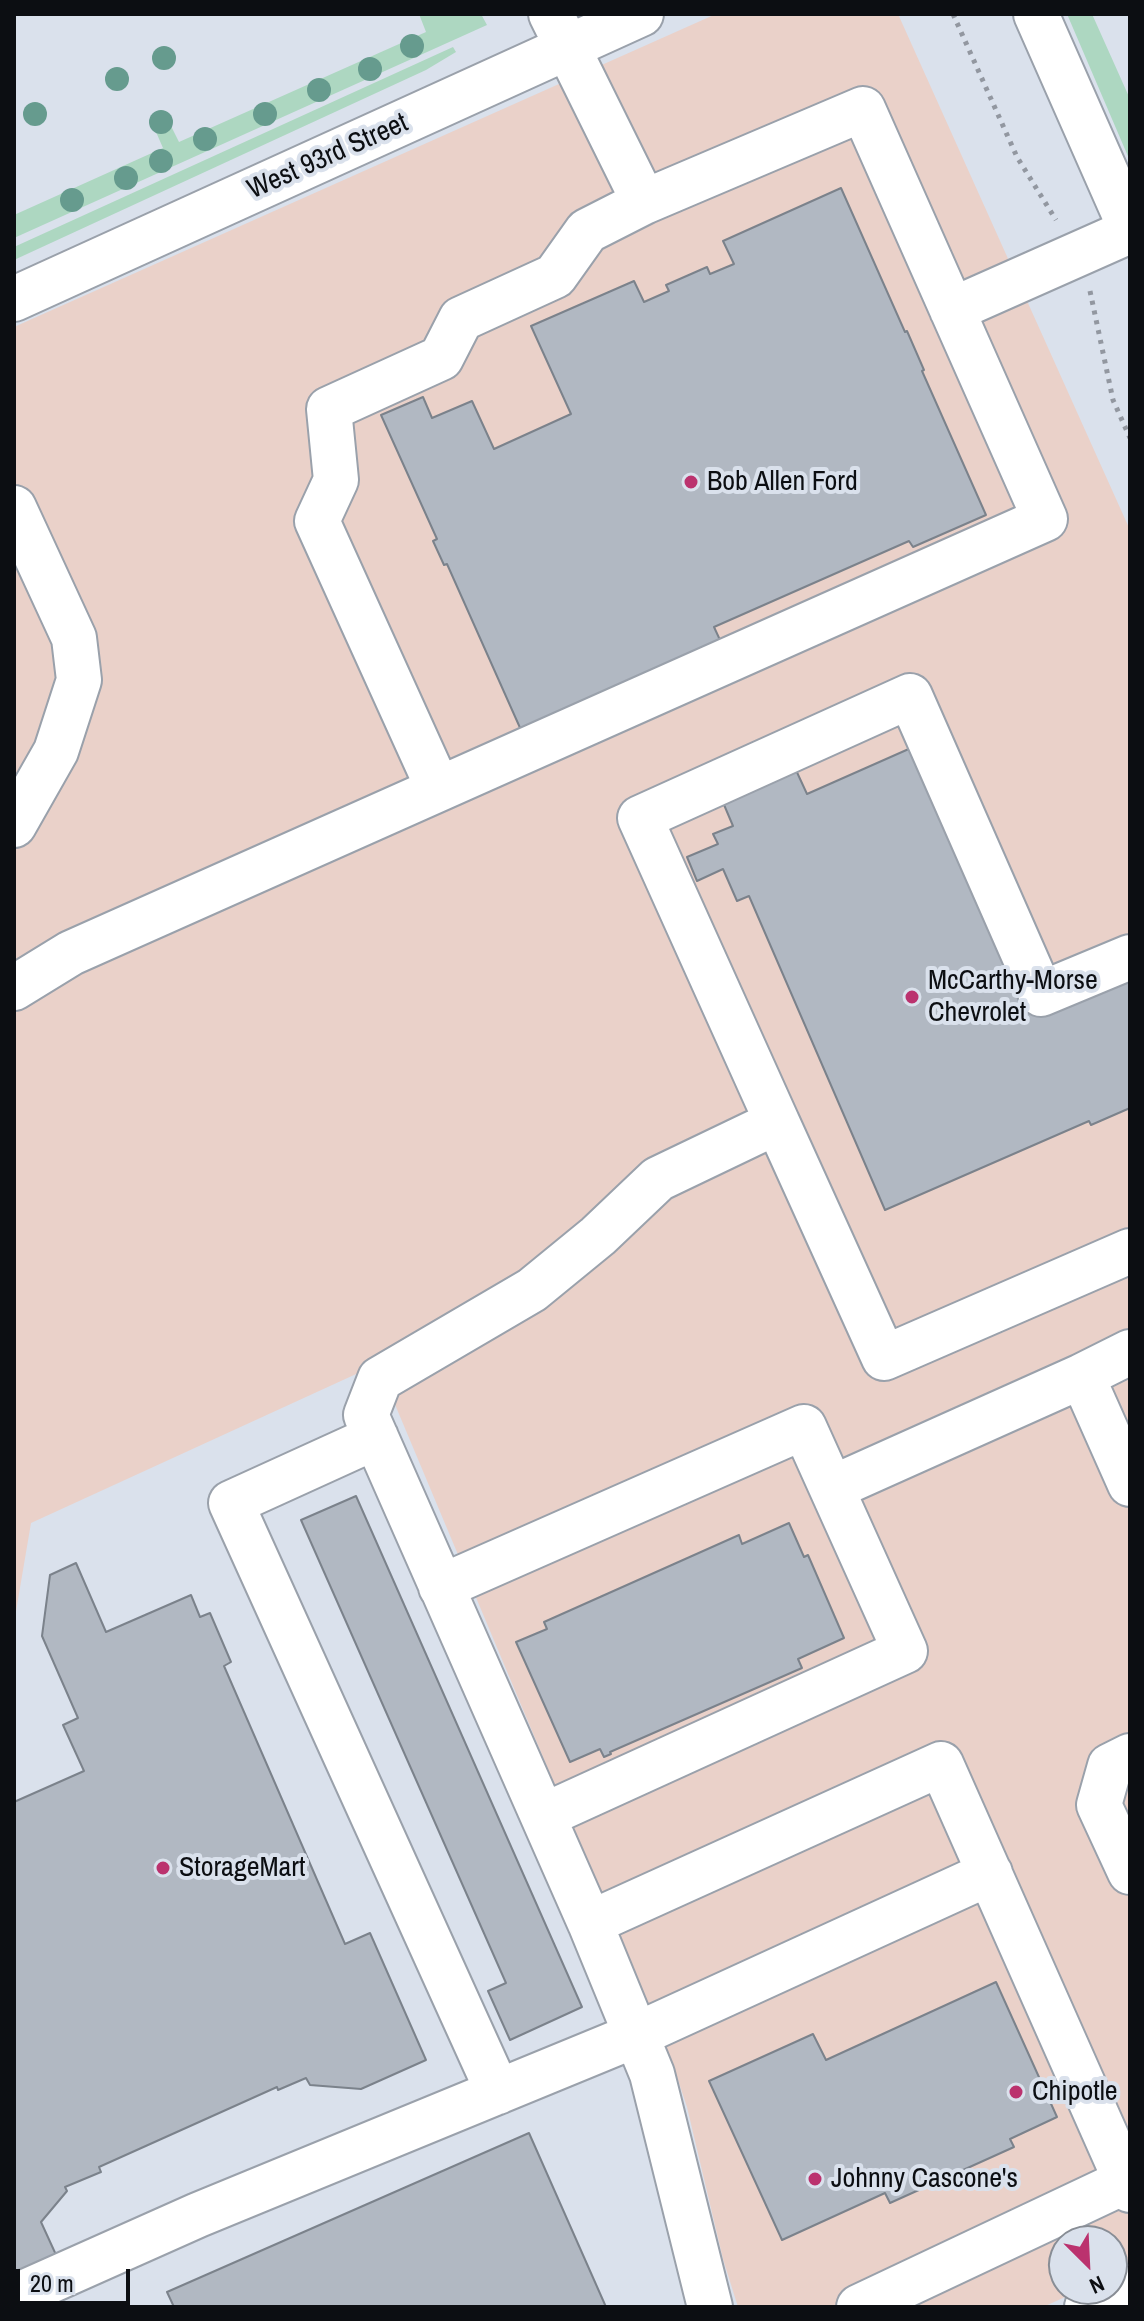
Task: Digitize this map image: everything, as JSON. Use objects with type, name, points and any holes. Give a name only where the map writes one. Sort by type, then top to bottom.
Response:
[{"type":"street","name":"West 93rd Street","points":[[14,299],[560,31],[641,14]]},
{"type":"street","points":[[952,310],[1130,229],[1036,14]]},
{"type":"street","points":[[560,31],[644,202]]},
{"type":"street","points":[[14,988],[71,953],[1045,519],[863,109],[644,202],[587,231],[555,276],[461,319],[441,358],[329,409],[336,480],[317,521],[438,788]]},
{"type":"street","points":[[14,508],[74,638],[79,680],[56,751],[14,825]]},
{"type":"street","points":[[1130,957],[1041,994],[910,696],[640,818],[884,1358],[1130,1251]]},
{"type":"street","points":[[710,2307],[652,2074],[590,1923],[366,1415],[380,1379],[532,1290],[598,1236],[658,1179],[777,1122]]},
{"type":"street","points":[[832,1488],[1130,1352]]},
{"type":"street","points":[[1082,1376],[1130,1484]]},
{"type":"street","points":[[441,1587],[804,1427],[905,1651],[543,1816]]},
{"type":"street","points":[[376,1437],[231,1503],[498,2092]]},
{"type":"street","points":[[1130,1756],[1110,1766],[1099,1805],[1130,1872]]},
{"type":"street","points":[[590,1923],[941,1764],[1128,2186],[859,2307]]},
{"type":"street","points":[[14,2297],[198,2215],[636,2035],[990,1873]]},
{"type":"street","points":[[1087,2307],[1130,2288]]},
{"type":"shaded area","points":[[716,14],[898,14],[1130,530],[1130,2268],[1128,2225],[1048,2225],[1048,2305],[1043,2307],[738,2307],[676,2074],[378,1364],[31,1523],[14,1623],[14,327]]},
{"type":"green space","points":[[419,14],[481,14],[487,25],[14,238],[14,215],[163,148],[153,125],[158,116],[167,118],[179,142],[426,32]]},
{"type":"green space","points":[[1067,14],[1092,14],[1130,99],[1130,161]]},
{"type":"green space","points":[[453,47],[456,52],[426,70],[14,260],[14,247]]},
{"type":"building","name":"Bob Allen Ford","points":[[841,188],[986,515],[913,547],[909,541],[714,627],[720,640],[521,730],[447,564],[444,565],[433,541],[437,539],[381,415],[423,397],[432,418],[472,401],[494,449],[571,414],[531,326],[634,281],[644,302],[669,291],[666,285],[707,267],[710,274],[734,264],[723,241]]},
{"type":"building","name":"McCarthy-Morse Chevrolet","points":[[920,744],[1040,1016],[1130,977],[1130,1108],[1091,1125],[1089,1121],[885,1210],[749,896],[737,901],[723,869],[697,881],[687,857],[718,844],[713,834],[733,826],[722,800],[795,768],[807,794]]},
{"type":"building","points":[[356,1496],[582,2007],[510,2040],[488,1991],[506,1983],[301,1520]]},
{"type":"building","points":[[789,1523],[804,1557],[808,1555],[844,1638],[798,1659],[802,1668],[604,1757],[600,1749],[570,1762],[516,1642],[547,1629],[544,1622],[739,1535],[742,1544]]},
{"type":"building","name":"StorageMart","points":[[76,1563],[106,1632],[191,1595],[200,1617],[210,1613],[231,1662],[224,1666],[345,1944],[370,1933],[426,2060],[361,2089],[310,2085],[306,2078],[278,2090],[277,2087],[99,2167],[101,2172],[65,2187],[67,2191],[41,2222],[57,2257],[14,2276],[14,1802],[84,1771],[63,1725],[78,1718],[42,1636],[50,1575]]},
{"type":"building","points":[[996,1982],[1057,2117],[1010,2139],[1014,2147],[890,2203],[885,2193],[782,2240],[709,2081],[813,2034],[826,2060]]},
{"type":"building","points":[[529,2133],[606,2307],[174,2307],[167,2292]]},
{"type":"place","name":"Bob Allen Ford","points":[[691,482]]},
{"type":"place","name":"McCarthy-Morse Chevrolet","points":[[912,997]]},
{"type":"place","name":"StorageMart","points":[[163,1868]]},
{"type":"place","name":"Chipotle","points":[[1016,2092]]},
{"type":"place","name":"Johnny Cascone's","points":[[815,2179]]}]
